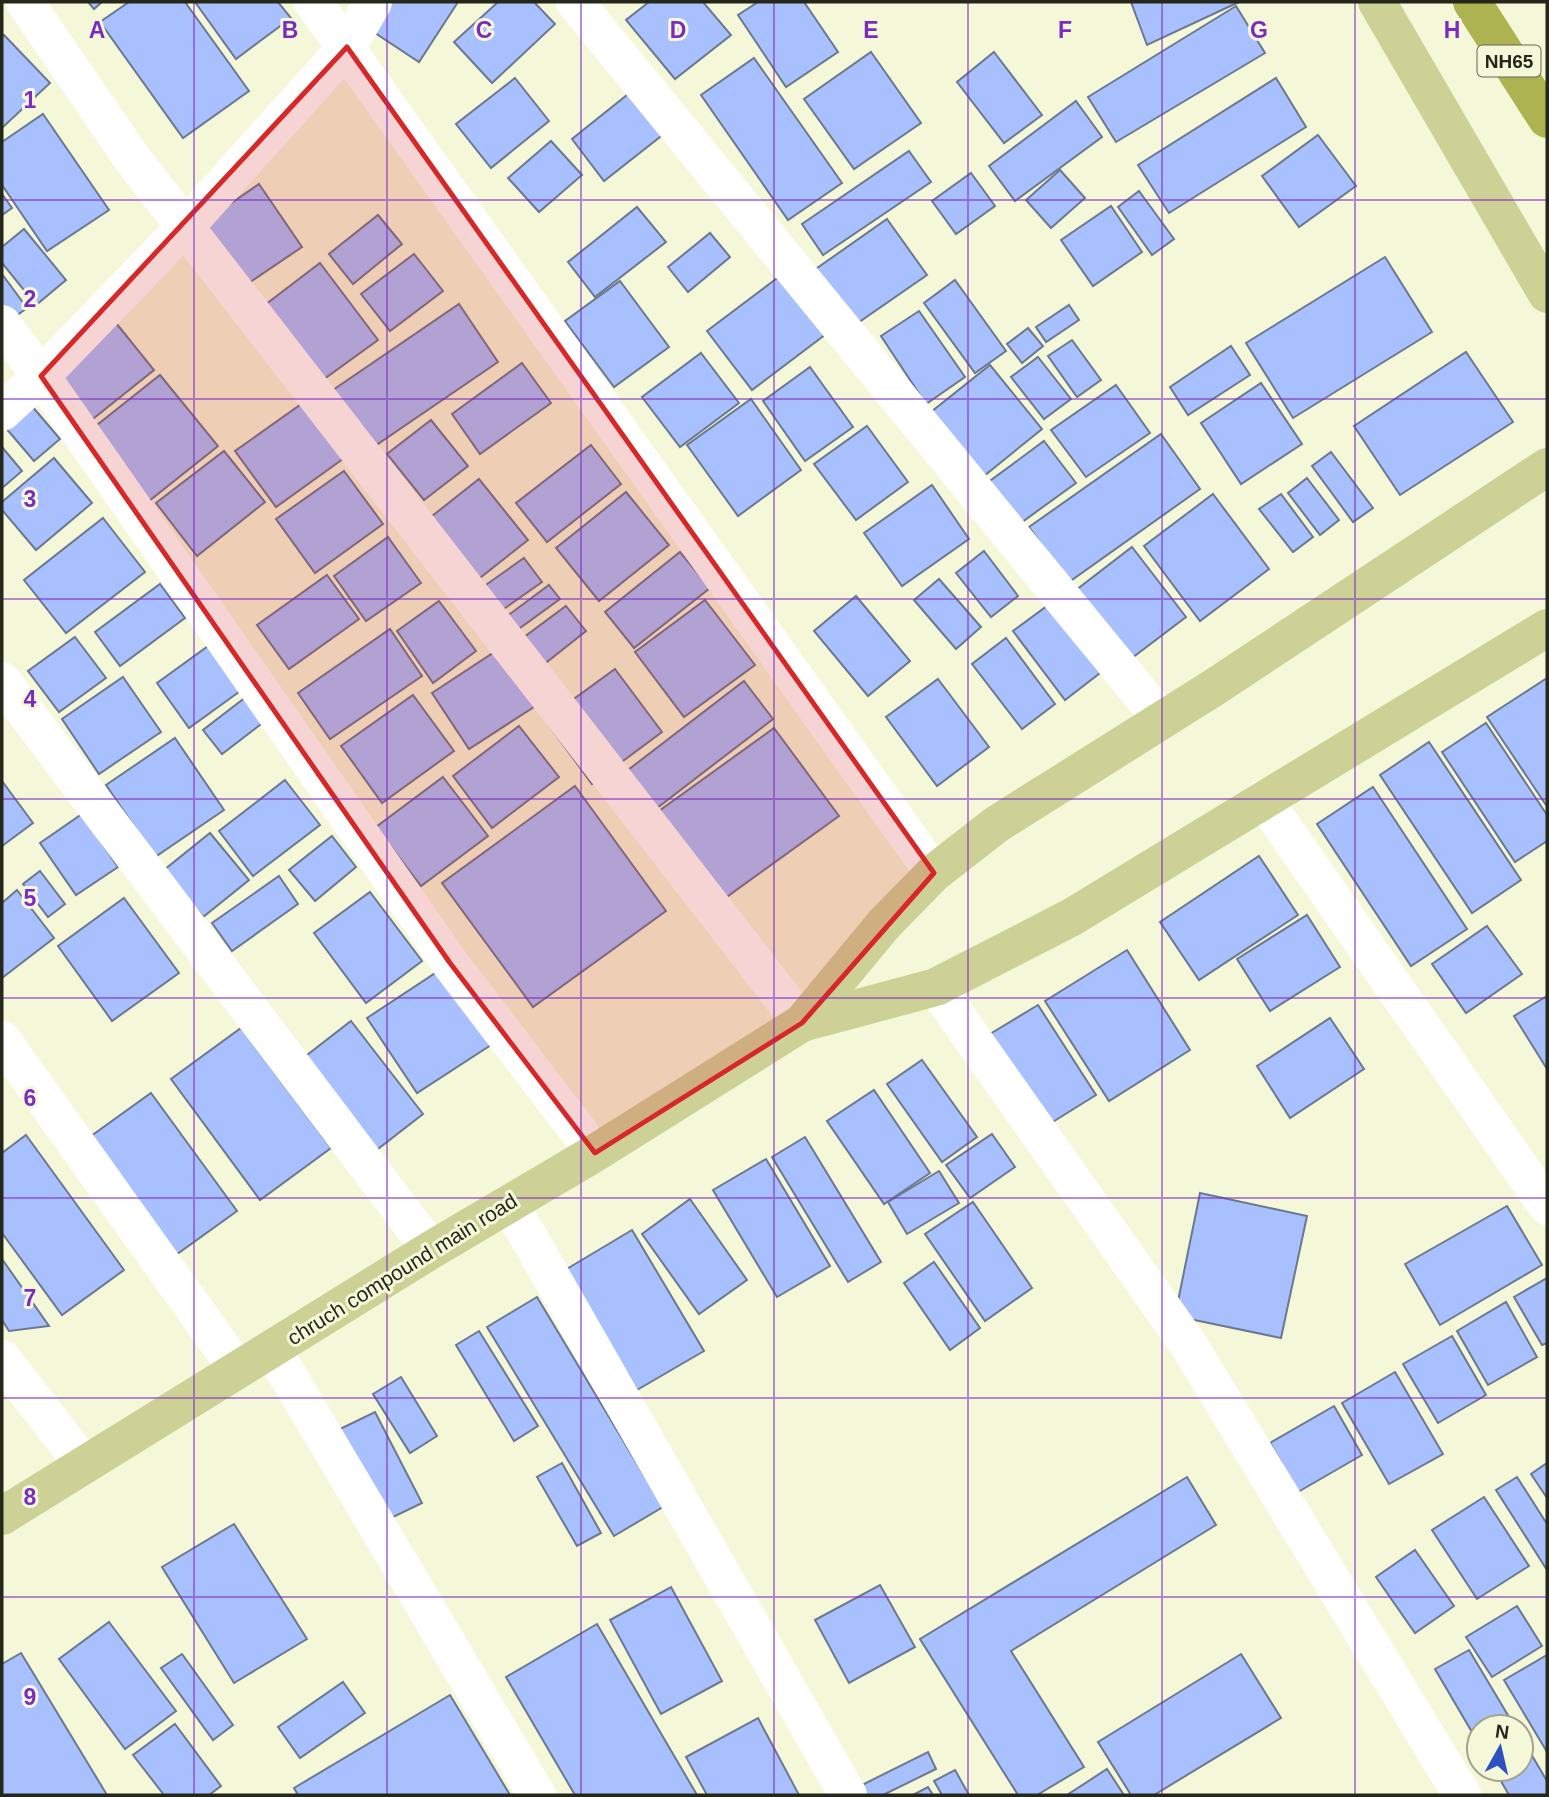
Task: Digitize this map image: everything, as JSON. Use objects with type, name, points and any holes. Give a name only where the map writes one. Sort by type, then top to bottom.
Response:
[{"type":"highway","name":"NH65","points":[[1472,2],[1547,119]]},
{"type":"main road","points":[[1377,2],[1547,294]]},
{"type":"main road","points":[[802,1023],[884,924],[934,873],[997,824],[1162,720],[1547,467]]},
{"type":"main road","points":[[802,1023],[936,987],[1072,916],[1547,628]]},
{"type":"main road","name":"chruch compound main road","points":[[2,1516],[802,1023]]},
{"type":"street","points":[[25,2],[131,157],[802,1023]]},
{"type":"street","points":[[313,2],[934,873]]},
{"type":"street","points":[[2,412],[41,376],[185,227],[347,47],[373,2]]},
{"type":"street","points":[[575,2],[1162,720]]},
{"type":"street","points":[[2,324],[450,963],[595,1153]]},
{"type":"street","points":[[2,681],[431,1250]]},
{"type":"street","points":[[1263,799],[1547,1206]]},
{"type":"street","points":[[936,987],[1190,1347],[1462,1795]]},
{"type":"street","points":[[2,1040],[238,1370]]},
{"type":"street","points":[[509,1203],[848,1795]]},
{"type":"street","points":[[272,1349],[537,1795]]},
{"type":"street","points":[[2,1359],[84,1465]]},
{"type":"highlighted area","points":[[347,47],[934,873],[802,1023],[595,1153],[450,963],[41,376]]},
{"type":"building","points":[[88,2],[102,2],[94,9]]},
{"type":"building","points":[[129,2],[185,2],[249,91],[183,138],[100,22]]},
{"type":"building","points":[[195,2],[278,2],[291,18],[236,59]]},
{"type":"building","points":[[383,2],[458,2],[419,62],[366,27]]},
{"type":"building","points":[[498,2],[534,2],[555,24],[492,83],[454,42]]},
{"type":"building","points":[[649,2],[703,2],[731,35],[675,79],[626,20]]},
{"type":"building","points":[[758,2],[804,2],[838,52],[786,87],[738,15]]},
{"type":"building","points":[[1131,2],[1239,2],[1147,45]]},
{"type":"building","points":[[1236,6],[1265,53],[1116,142],[1088,97]]},
{"type":"building","points":[[4,35],[50,83],[2,128],[2,37]]},
{"type":"building","points":[[871,52],[921,123],[854,169],[804,99]]},
{"type":"building","points":[[994,52],[1042,115],[1004,143],[957,82]]},
{"type":"building","points":[[754,58],[842,183],[788,220],[701,95]]},
{"type":"building","points":[[515,78],[549,121],[491,168],[456,124]]},
{"type":"building","points":[[1276,78],[1306,127],[1169,213],[1138,165]]},
{"type":"building","points":[[632,91],[665,133],[604,181],[572,139]]},
{"type":"building","points":[[1076,101],[1102,137],[1015,201],[989,166]]},
{"type":"building","points":[[43,114],[109,210],[47,251],[2,185],[2,142]]},
{"type":"building","points":[[1318,135],[1356,186],[1299,227],[1262,176]]},
{"type":"building","points":[[551,141],[582,175],[539,212],[508,178]]},
{"type":"building","points":[[909,151],[931,182],[823,255],[802,224]]},
{"type":"building","points":[[1060,170],[1085,198],[1051,228],[1026,200]]},
{"type":"building","points":[[971,173],[995,206],[956,234],[932,201]]},
{"type":"building","points":[[259,184],[302,247],[240,289],[197,227]]},
{"type":"building","points":[[1139,191],[1174,239],[1152,255],[1118,207]]},
{"type":"building","points":[[2,194],[12,208],[2,215]]},
{"type":"building","points":[[1111,206],[1142,252],[1093,286],[1061,240]]},
{"type":"building","points":[[637,207],[666,242],[595,297],[568,262]]},
{"type":"building","points":[[378,215],[402,244],[353,284],[329,254]]},
{"type":"building","points":[[887,219],[927,275],[849,329],[810,273]]},
{"type":"building","points":[[24,229],[66,280],[36,305],[2,263],[2,247]]},
{"type":"building","points":[[710,233],[730,257],[688,292],[668,267]]},
{"type":"building","points":[[414,254],[443,291],[390,331],[361,294]]},
{"type":"building","points":[[1385,257],[1432,332],[1293,418],[1246,343]]},
{"type":"building","points":[[320,263],[378,340],[313,387],[257,311]]},
{"type":"building","points":[[784,273],[830,331],[752,390],[707,331]]},
{"type":"building","points":[[2,274],[27,308],[9,321],[2,312]]},
{"type":"building","points":[[955,280],[1006,351],[975,373],[924,303]]},
{"type":"building","points":[[620,281],[669,347],[614,387],[565,321]]},
{"type":"building","points":[[459,304],[498,362],[369,450],[330,392]]},
{"type":"building","points":[[1069,305],[1079,320],[1046,342],[1036,327]]},
{"type":"building","points":[[919,311],[965,377],[926,404],[881,336]]},
{"type":"building","points":[[116,323],[154,370],[89,422],[51,374]]},
{"type":"building","points":[[1028,328],[1043,346],[1022,363],[1007,344]]},
{"type":"building","points":[[1072,340],[1101,380],[1077,397],[1048,356]]},
{"type":"building","points":[[1231,346],[1250,375],[1188,415],[1170,387]]},
{"type":"building","points":[[1466,352],[1513,422],[1400,495],[1354,426]]},
{"type":"building","points":[[701,353],[739,403],[680,447],[642,397]]},
{"type":"building","points":[[1038,357],[1071,399],[1044,419],[1011,377]]},
{"type":"building","points":[[522,363],[551,403],[480,454],[452,414]]},
{"type":"building","points":[[990,365],[1042,429],[979,480],[926,416]]},
{"type":"building","points":[[810,367],[853,427],[805,461],[763,401]]},
{"type":"building","points":[[160,375],[218,446],[149,501],[92,429]]},
{"type":"building","points":[[1261,383],[1302,444],[1241,484],[1201,423]]},
{"type":"building","points":[[1116,385],[1150,433],[1086,477],[1051,430]]},
{"type":"building","points":[[751,399],[801,470],[738,516],[687,445]]},
{"type":"building","points":[[307,400],[347,456],[276,507],[235,451]]},
{"type":"building","points":[[31,405],[60,439],[34,461],[5,427]]},
{"type":"building","points":[[431,420],[468,466],[424,500],[387,454]]},
{"type":"building","points":[[867,426],[908,482],[856,520],[814,464]]},
{"type":"building","points":[[1161,434],[1200,489],[1069,582],[1029,527]]},
{"type":"building","points":[[1044,441],[1076,483],[1018,525],[987,483]]},
{"type":"building","points":[[591,445],[621,484],[547,542],[516,503]]},
{"type":"building","points":[[2,447],[22,471],[2,488]]},
{"type":"building","points":[[224,451],[265,502],[197,556],[156,503]]},
{"type":"building","points":[[1331,452],[1373,508],[1353,522],[1312,466]]},
{"type":"building","points":[[54,458],[92,503],[36,550],[2,510],[2,502]]},
{"type":"building","points":[[344,471],[383,524],[315,573],[276,519]]},
{"type":"building","points":[[1307,478],[1339,520],[1320,535],[1288,493]]},
{"type":"building","points":[[479,479],[528,540],[476,581],[427,520]]},
{"type":"building","points":[[932,485],[969,539],[902,586],[864,533]]},
{"type":"building","points":[[626,492],[669,545],[599,601],[556,548]]},
{"type":"building","points":[[1213,494],[1269,569],[1200,621],[1144,546]]},
{"type":"building","points":[[1281,494],[1313,537],[1293,552],[1259,509]]},
{"type":"building","points":[[103,518],[145,572],[66,633],[24,580]]},
{"type":"building","points":[[388,537],[421,583],[366,621],[334,576]]},
{"type":"building","points":[[1132,547],[1186,617],[1120,667],[1067,597]]},
{"type":"building","points":[[984,551],[1018,596],[991,617],[956,573]]},
{"type":"building","points":[[680,552],[710,588],[634,648],[605,612]]},
{"type":"building","points":[[524,558],[542,582],[484,623],[466,599]]},
{"type":"building","points":[[327,575],[359,619],[289,669],[257,625]]},
{"type":"building","points":[[939,579],[981,627],[956,649],[914,600]]},
{"type":"building","points":[[160,584],[185,618],[120,666],[95,632]]},
{"type":"building","points":[[549,585],[560,599],[505,639],[495,625]]},
{"type":"building","points":[[856,596],[910,661],[868,696],[814,631]]},
{"type":"building","points":[[705,600],[755,665],[684,717],[635,652]]},
{"type":"building","points":[[439,601],[476,651],[433,683],[397,631]]},
{"type":"building","points":[[566,606],[586,631],[533,673],[512,646]]},
{"type":"building","points":[[1047,606],[1100,673],[1065,700],[1013,631]]},
{"type":"building","points":[[390,629],[422,676],[330,739],[298,693]]},
{"type":"building","points":[[75,637],[106,678],[59,712],[28,671]]},
{"type":"building","points":[[1006,638],[1055,704],[1022,729],[972,664]]},
{"type":"building","points":[[211,644],[243,689],[189,728],[157,683]]},
{"type":"building","points":[[496,651],[534,707],[469,749],[432,693]]},
{"type":"building","points":[[615,669],[662,732],[592,784],[545,720]]},
{"type":"building","points":[[123,677],[161,732],[99,774],[62,719]]},
{"type":"building","points":[[1547,678],[1547,805],[1546,805],[1487,717]]},
{"type":"building","points":[[938,679],[989,747],[937,786],[886,717]]},
{"type":"building","points":[[744,681],[773,719],[657,808],[628,770]]},
{"type":"building","points":[[413,695],[454,751],[382,803],[341,746]]},
{"type":"building","points":[[246,697],[265,721],[222,754],[203,730]]},
{"type":"building","points":[[1486,723],[1547,815],[1547,841],[1515,862],[1442,752]]},
{"type":"building","points":[[519,726],[559,777],[492,828],[453,776]]},
{"type":"building","points":[[774,728],[839,816],[699,917],[634,829]]},
{"type":"building","points":[[175,738],[224,810],[155,857],[106,785]]},
{"type":"building","points":[[1429,742],[1521,880],[1472,913],[1380,775]]},
{"type":"building","points":[[443,777],[488,836],[421,886],[376,827]]},
{"type":"building","points":[[285,780],[320,825],[253,876],[219,831]]},
{"type":"building","points":[[2,781],[33,823],[2,846]]},
{"type":"building","points":[[575,786],[666,911],[533,1007],[442,883]]},
{"type":"building","points":[[1373,787],[1467,929],[1411,966],[1317,824]]},
{"type":"building","points":[[82,814],[118,867],[76,895],[40,843]]},
{"type":"building","points":[[210,833],[249,880],[203,917],[164,870]]},
{"type":"building","points":[[332,836],[356,867],[315,901],[289,870]]},
{"type":"building","points":[[1259,856],[1298,915],[1199,980],[1160,922]]},
{"type":"building","points":[[40,871],[65,904],[48,917],[23,884]]},
{"type":"building","points":[[279,876],[298,904],[232,951],[212,923]]},
{"type":"building","points":[[17,890],[54,938],[2,978],[2,903]]},
{"type":"building","points":[[370,892],[422,961],[366,1003],[314,933]]},
{"type":"building","points":[[124,898],[179,973],[112,1021],[58,946]]},
{"type":"building","points":[[1307,915],[1340,967],[1270,1011],[1237,959]]},
{"type":"building","points":[[1487,926],[1522,974],[1466,1013],[1432,964]]},
{"type":"building","points":[[1127,950],[1190,1050],[1109,1101],[1045,1001]]},
{"type":"building","points":[[443,968],[494,1043],[417,1093],[367,1018]]},
{"type":"building","points":[[1547,996],[1547,1069],[1514,1016]]},
{"type":"building","points":[[1038,1005],[1096,1095],[1043,1128],[985,1037]]},
{"type":"building","points":[[1330,1018],[1364,1069],[1290,1118],[1257,1066]]},
{"type":"building","points":[[351,1021],[423,1114],[374,1152],[302,1059]]},
{"type":"building","points":[[241,1028],[331,1148],[260,1200],[171,1079]]},
{"type":"building","points":[[922,1060],[977,1137],[942,1162],[887,1084]]},
{"type":"building","points":[[874,1090],[930,1173],[884,1204],[827,1121]]},
{"type":"building","points":[[151,1093],[237,1211],[166,1262],[80,1144]]},
{"type":"building","points":[[992,1134],[1015,1167],[970,1198],[946,1165]]},
{"type":"building","points":[[26,1135],[124,1270],[62,1315],[2,1233],[2,1153]]},
{"type":"building","points":[[805,1137],[881,1262],[848,1282],[772,1157]]},
{"type":"building","points":[[766,1159],[830,1266],[777,1297],[713,1190]]},
{"type":"building","points":[[939,1171],[959,1203],[907,1234],[888,1202]]},
{"type":"building","points":[[1200,1193],[1307,1216],[1281,1338],[1175,1316]]},
{"type":"building","points":[[690,1199],[747,1280],[699,1314],[642,1234]]},
{"type":"building","points":[[973,1202],[1032,1288],[985,1321],[925,1234]]},
{"type":"building","points":[[1507,1206],[1542,1265],[1440,1325],[1405,1264]]},
{"type":"building","points":[[632,1230],[704,1351],[637,1390],[565,1270]]},
{"type":"building","points":[[2,1259],[49,1326],[9,1331],[2,1320]]},
{"type":"building","points":[[934,1262],[980,1328],[950,1350],[904,1283]]},
{"type":"building","points":[[1547,1278],[1547,1343],[1542,1345],[1514,1297]]},
{"type":"building","points":[[537,1297],[663,1507],[614,1536],[487,1327]]},
{"type":"building","points":[[1506,1302],[1537,1357],[1488,1385],[1457,1331]]},
{"type":"building","points":[[479,1331],[538,1426],[514,1441],[456,1345]]},
{"type":"building","points":[[1452,1336],[1486,1395],[1438,1423],[1403,1364]]},
{"type":"building","points":[[1395,1372],[1443,1454],[1389,1484],[1342,1403]]},
{"type":"building","points":[[401,1377],[437,1436],[410,1453],[373,1394]]},
{"type":"building","points":[[1334,1406],[1362,1455],[1298,1492],[1270,1443]]},
{"type":"building","points":[[375,1412],[422,1503],[387,1520],[340,1429]]},
{"type":"building","points":[[562,1463],[601,1533],[577,1546],[537,1477]]},
{"type":"building","points":[[1547,1463],[1547,1498],[1531,1474]]},
{"type":"building","points":[[1187,1477],[1216,1525],[1011,1651],[1084,1767],[1037,1795],[1018,1795],[920,1639]]},
{"type":"building","points":[[1517,1477],[1547,1524],[1547,1570],[1496,1490]]},
{"type":"building","points":[[1484,1497],[1529,1566],[1477,1599],[1432,1530]]},
{"type":"building","points":[[234,1524],[307,1639],[234,1683],[162,1567]]},
{"type":"building","points":[[1415,1550],[1454,1606],[1415,1633],[1376,1577]]},
{"type":"building","points":[[880,1585],[915,1647],[849,1683],[815,1620]]},
{"type":"building","points":[[671,1587],[722,1681],[661,1714],[610,1620]]},
{"type":"building","points":[[1517,1606],[1542,1646],[1492,1677],[1466,1637]]},
{"type":"building","points":[[109,1622],[176,1711],[125,1749],[59,1659]]},
{"type":"building","points":[[597,1624],[697,1795],[575,1795],[506,1677]]},
{"type":"building","points":[[1469,1650],[1507,1713],[1465,1713],[1465,1720],[1435,1669]]},
{"type":"building","points":[[21,1653],[107,1795],[2,1795],[2,1664]]},
{"type":"building","points":[[182,1654],[233,1725],[213,1740],[161,1668]]},
{"type":"building","points":[[1241,1654],[1281,1718],[1154,1795],[1131,1795],[1098,1742]]},
{"type":"building","points":[[1547,1655],[1547,1752],[1535,1732],[1535,1713],[1524,1713],[1504,1680]]},
{"type":"building","points":[[343,1682],[365,1713],[300,1758],[278,1727]]},
{"type":"building","points":[[450,1695],[510,1795],[298,1795],[294,1788]]},
{"type":"building","points":[[758,1718],[799,1795],[707,1795],[686,1757]]},
{"type":"building","points":[[175,1724],[221,1786],[209,1795],[164,1795],[133,1755]]},
{"type":"building","points":[[928,1752],[936,1769],[883,1795],[855,1795],[852,1790]]},
{"type":"building","points":[[1535,1761],[1547,1781],[1547,1795],[1509,1795],[1502,1783],[1535,1783]]},
{"type":"building","points":[[1107,1769],[1124,1795],[1067,1795]]},
{"type":"building","points":[[955,1770],[969,1795],[942,1795],[934,1781]]},
{"type":"building","points":[[928,1787],[933,1795],[913,1795]]}]
